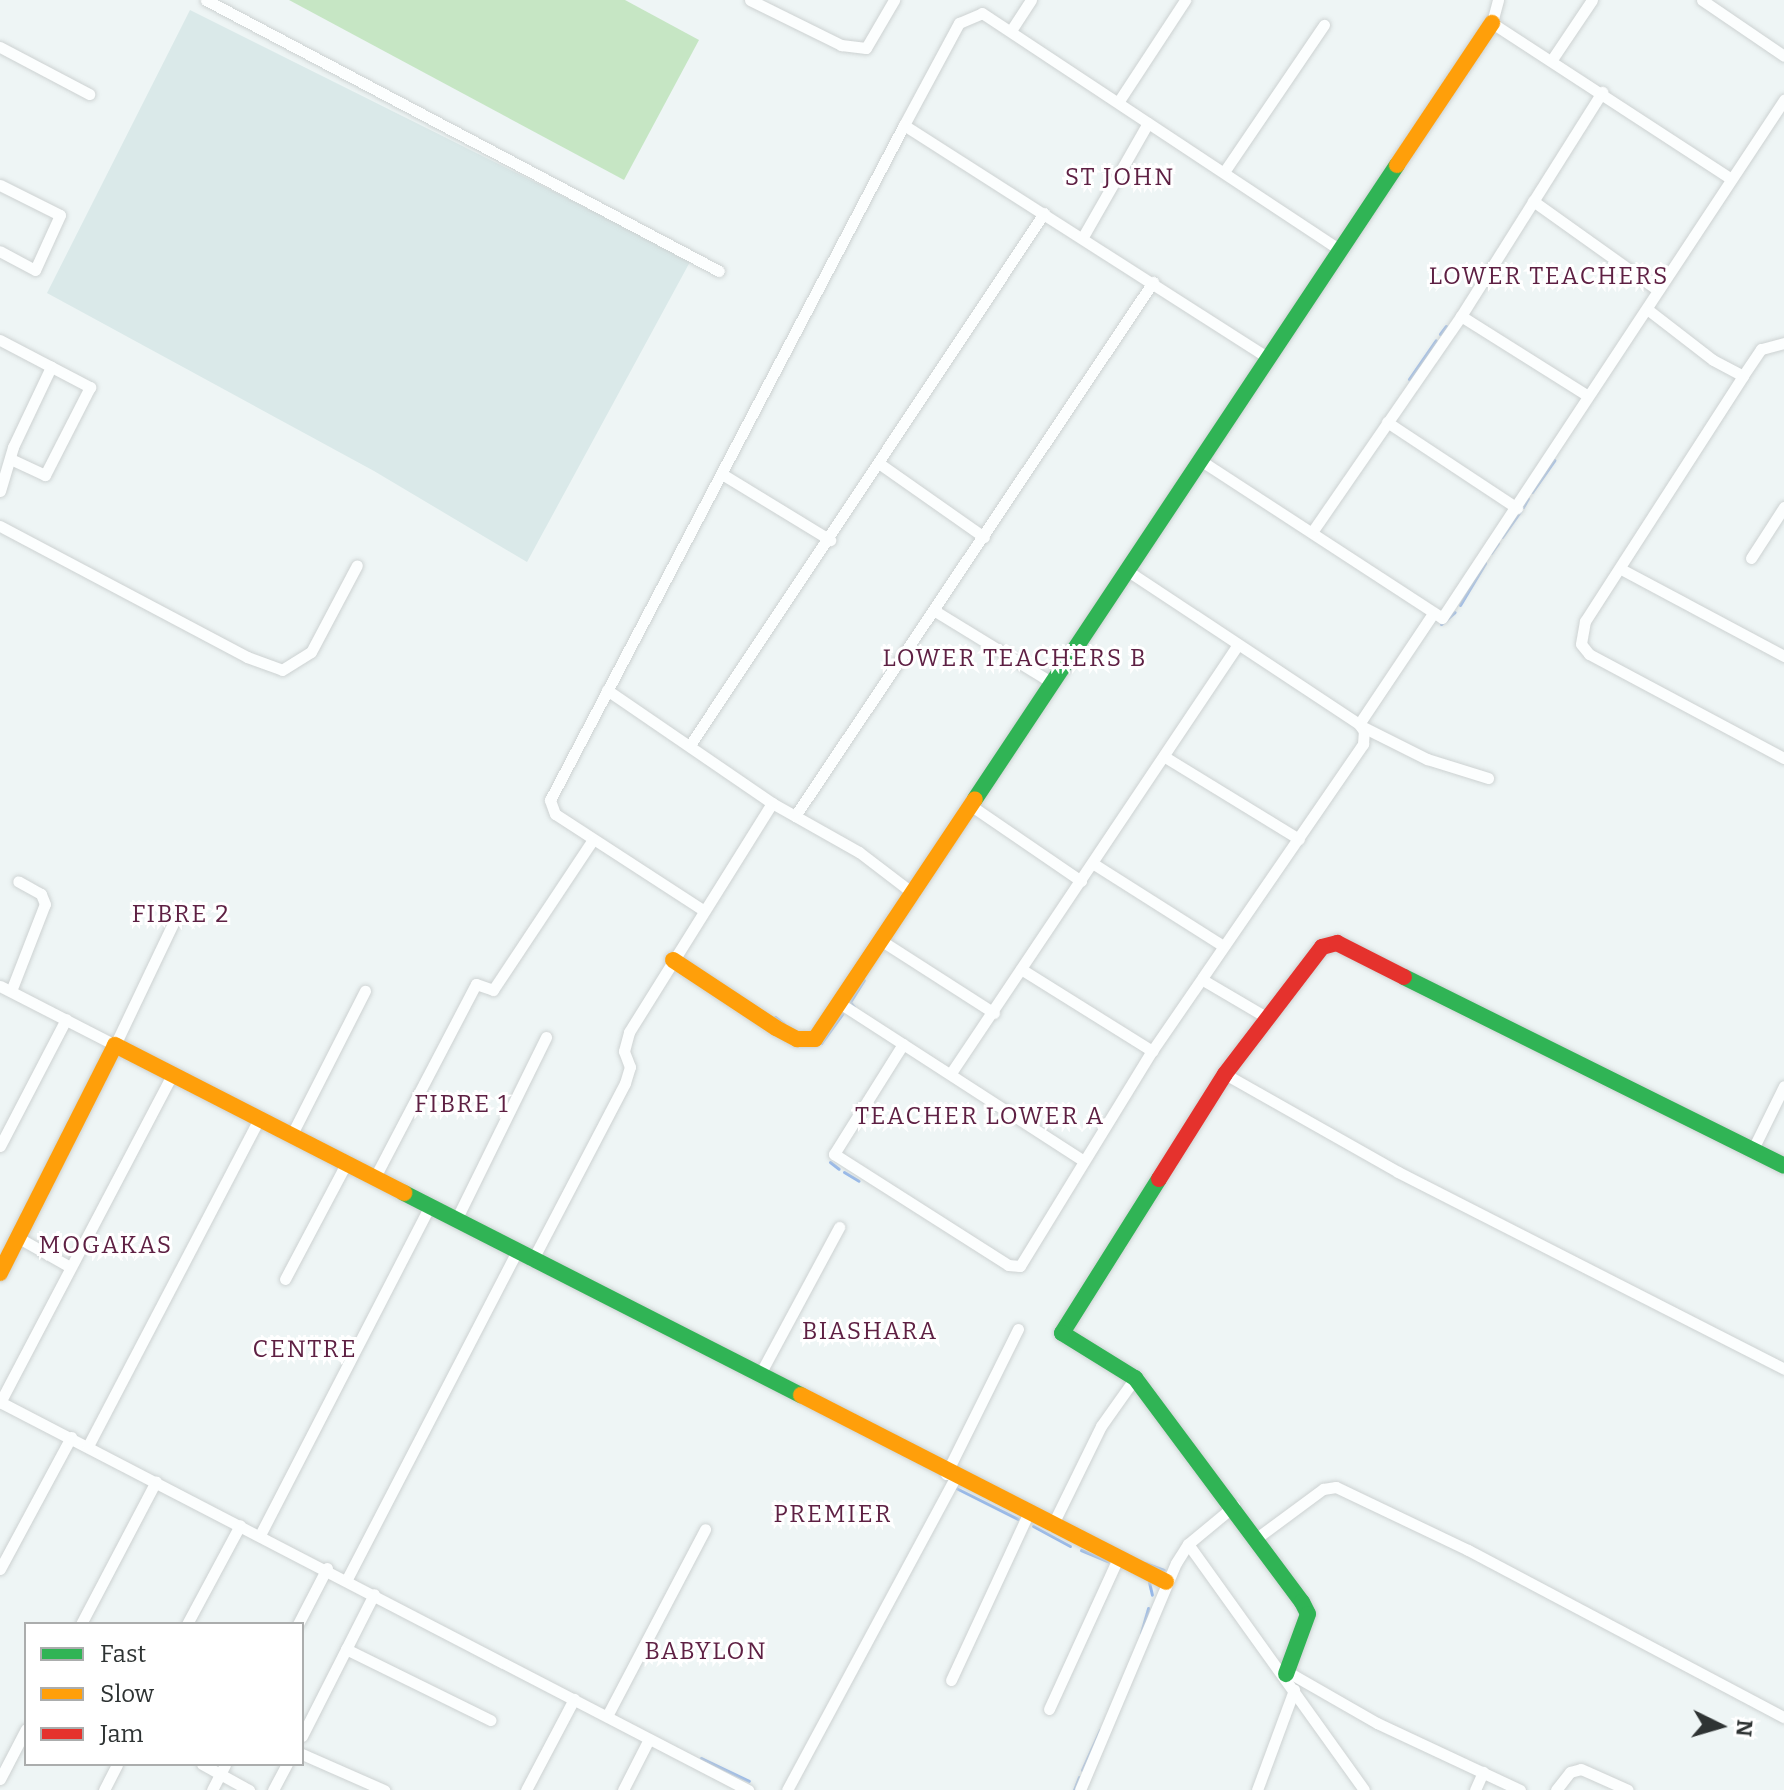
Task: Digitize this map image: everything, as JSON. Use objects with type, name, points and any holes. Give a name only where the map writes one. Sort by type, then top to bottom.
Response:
[{"type":"street","points":[[750,0],[841,45],[866,48],[894,0]]},
{"type":"street","points":[[1012,29],[1031,0]]},
{"type":"street","points":[[1119,101],[1185,0]]},
{"type":"street","points":[[673,960],[797,1039],[815,1039],[973,807],[1126,570],[1203,462],[1267,357],[1492,23],[1498,0]]},
{"type":"street","points":[[1553,58],[1592,0]]},
{"type":"street","points":[[1702,0],[1784,56]]},
{"type":"street","points":[[212,1],[719,271]]},
{"type":"street","points":[[703,910],[592,841],[549,806],[607,690],[959,23],[982,13],[1012,29],[1341,251]]},
{"type":"street","points":[[1492,23],[1553,58],[1731,179]]},
{"type":"street","points":[[1224,172],[1324,25]]},
{"type":"street","points":[[0,47],[89,94]]},
{"type":"street","points":[[1312,532],[1461,316],[1602,92]]},
{"type":"street","points":[[1203,462],[1432,615],[1447,614],[1784,100]]},
{"type":"street","points":[[1084,235],[1148,123]]},
{"type":"street","points":[[904,125],[1084,235],[1267,357]]},
{"type":"street","points":[[0,185],[60,215],[35,270],[0,251]]},
{"type":"street","points":[[1533,201],[1658,290]]},
{"type":"street","points":[[690,745],[830,540],[1044,213]]},
{"type":"street","points":[[795,816],[1153,282]]},
{"type":"street","points":[[1647,309],[1743,376]]},
{"type":"street","points":[[1461,316],[1588,396]]},
{"type":"street","points":[[0,340],[90,387],[45,475],[11,459]]},
{"type":"street","points":[[1784,343],[1761,349],[1585,621],[1581,644],[1589,654],[1784,758]]},
{"type":"street","points":[[0,491],[51,367]]},
{"type":"street","points":[[1387,422],[1517,508]]},
{"type":"street","points":[[880,464],[984,537]]},
{"type":"street","points":[[722,474],[830,540]]},
{"type":"street","points":[[1751,558],[1784,507]]},
{"type":"street","points":[[0,526],[247,657],[282,670],[311,652],[357,565]]},
{"type":"street","points":[[1621,569],[1784,656]]},
{"type":"street","points":[[1126,570],[1361,726],[1427,759],[1488,778]]},
{"type":"street","points":[[935,611],[1051,682]]},
{"type":"street","points":[[903,1044],[835,1147],[834,1154],[1014,1268],[1020,1266],[1152,1051],[1363,744],[1361,726],[1432,615]]},
{"type":"street","points":[[951,1073],[1094,864],[1237,646]]},
{"type":"street","points":[[607,690],[772,803],[859,852],[914,894]]},
{"type":"street","points":[[1165,757],[1299,839]]},
{"type":"street","points":[[532,1261],[625,1083],[630,1067],[624,1051],[629,1032],[772,803]]},
{"type":"street","points":[[973,807],[1081,881]]},
{"type":"street","points":[[374,1179],[476,984],[493,990],[592,841]]},
{"type":"street","points":[[1094,864],[1223,946]]},
{"type":"street","points":[[18,881],[41,894],[45,904],[6,988],[430,1205],[516,1253],[760,1374],[950,1476],[1166,1582]]},
{"type":"street","points":[[0,1273],[175,919]]},
{"type":"street","points":[[882,941],[994,1013]]},
{"type":"street","points":[[1257,1790],[1290,1692],[1287,1673],[1308,1614],[1254,1540],[1234,1506],[1135,1378],[1070,1341],[1063,1328],[1225,1074],[1322,947],[1337,943],[1784,1166]]},
{"type":"street","points":[[1021,969],[1152,1051]]},
{"type":"street","points":[[1203,980],[1266,1017]]},
{"type":"street","points":[[291,1136],[365,991]]},
{"type":"street","points":[[841,1004],[1084,1161]]},
{"type":"street","points":[[0,1146],[66,1019]]},
{"type":"street","points":[[456,1220],[546,1037]]},
{"type":"street","points":[[173,1073],[0,1402],[327,1568],[607,1716],[725,1785],[748,1790]]},
{"type":"street","points":[[1225,1074],[1398,1172],[1784,1369]]},
{"type":"street","points":[[1753,1149],[1784,1086]]},
{"type":"street","points":[[88,1446],[259,1119]]},
{"type":"street","points":[[285,1279],[346,1164]]},
{"type":"street","points":[[260,1535],[430,1205]]},
{"type":"street","points":[[760,1374],[839,1227]]},
{"type":"street","points":[[17,1237],[70,1267]]},
{"type":"street","points":[[347,1579],[516,1253]]},
{"type":"street","points":[[787,1790],[950,1476],[1018,1329]]},
{"type":"street","points":[[1052,1526],[1101,1426],[1135,1378]]},
{"type":"street","points":[[0,1569],[71,1437]]},
{"type":"street","points":[[82,1622],[156,1481]]},
{"type":"street","points":[[1254,1540],[1323,1489],[1336,1487],[1468,1550],[1784,1717]]},
{"type":"street","points":[[1080,1790],[1166,1582],[1188,1544],[1234,1506]]},
{"type":"street","points":[[951,1680],[1028,1514]]},
{"type":"street","points":[[188,1622],[240,1525]]},
{"type":"street","points":[[607,1716],[705,1529]]},
{"type":"street","points":[[1188,1544],[1287,1673],[1305,1685],[1520,1790]]},
{"type":"street","points":[[1049,1709],[1118,1558]]},
{"type":"street","points":[[299,1622],[327,1568]]},
{"type":"street","points":[[304,1732],[374,1594]]},
{"type":"street","points":[[346,1649],[490,1720]]},
{"type":"street","points":[[1290,1692],[1305,1685]]},
{"type":"street","points":[[1290,1692],[1364,1790]]},
{"type":"street","points":[[526,1790],[574,1699]]},
{"type":"street","points":[[0,1779],[24,1733]]},
{"type":"street","points":[[623,1790],[649,1739]]},
{"type":"street","points":[[304,1755],[384,1790]]},
{"type":"street","points":[[104,1790],[116,1766]]},
{"type":"street","points":[[273,1790],[286,1766]]},
{"type":"street","points":[[1556,1790],[1570,1772],[1581,1769],[1628,1790]]},
{"type":"street","points":[[212,1790],[223,1770],[249,1790]]},
{"type":"street","points":[[1475,1790],[1483,1772]]},
{"type":"shaded area","points":[[190,10],[691,260],[527,562],[374,471],[47,293]]},
{"type":"green space","points":[[289,0],[625,0],[699,40],[624,180]]},
{"type":"waterway","points":[[1440,334],[1446,326]]},
{"type":"waterway","points":[[1409,379],[1436,340]]},
{"type":"waterway","points":[[1532,492],[1554,460]]},
{"type":"waterway","points":[[1523,507],[1528,498]]},
{"type":"waterway","points":[[1502,537],[1520,511]]},
{"type":"waterway","points":[[1491,553],[1498,543]]},
{"type":"waterway","points":[[1460,605],[1485,563]]},
{"type":"waterway","points":[[1441,624],[1455,612]]},
{"type":"waterway","points":[[854,1007],[850,1002],[864,980]]},
{"type":"waterway","points":[[821,1043],[842,1014]]},
{"type":"waterway","points":[[775,1017],[784,1024]]},
{"type":"waterway","points":[[830,1162],[839,1169]]},
{"type":"waterway","points":[[844,1172],[859,1181]]},
{"type":"waterway","points":[[956,1488],[1018,1519]]},
{"type":"waterway","points":[[1033,1526],[1070,1546]]},
{"type":"waterway","points":[[1081,1550],[1109,1562]]},
{"type":"waterway","points":[[1145,1563],[1164,1570]]},
{"type":"waterway","points":[[1149,1582],[1152,1595]]},
{"type":"waterway","points":[[1141,1633],[1148,1608]]},
{"type":"waterway","points":[[1082,1770],[1100,1730]]},
{"type":"waterway","points":[[701,1758],[749,1781]]},
{"type":"waterway","points":[[1074,1790],[1079,1777]]},
{"type":"traffic: fast","points":[[975,799],[1397,165]]},
{"type":"traffic: fast","points":[[1404,977],[1784,1166]]},
{"type":"traffic: fast","points":[[1159,1179],[1062,1333],[1135,1378],[1302,1602],[1308,1614],[1286,1674]]},
{"type":"traffic: fast","points":[[404,1193],[801,1395]]},
{"type":"traffic: slow","points":[[1397,165],[1492,23]]},
{"type":"traffic: slow","points":[[673,960],[776,1028],[797,1039],[815,1039],[975,799]]},
{"type":"traffic: slow","points":[[0,1273],[115,1045],[404,1193]]},
{"type":"traffic: slow","points":[[801,1395],[1166,1582]]},
{"type":"traffic: jam","points":[[1159,1179],[1225,1074],[1322,947],[1337,943],[1404,977]]},
{"type":"district","name":"ST JOHN","points":[[1120,178]]},
{"type":"district","name":"LOWER TEACHERS","points":[[1549,277]]},
{"type":"district","name":"LOWER TEACHERS B","points":[[1015,659]]},
{"type":"district","name":"FIBRE 2","points":[[181,915]]},
{"type":"district","name":"FIBRE 1","points":[[462,1105]]},
{"type":"district","name":"TEACHER LOWER A","points":[[980,1117]]},
{"type":"district","name":"MOGAKAS","points":[[106,1246]]},
{"type":"district","name":"BIASHARA","points":[[870,1332]]},
{"type":"district","name":"CENTRE","points":[[305,1350]]},
{"type":"district","name":"PREMIER","points":[[833,1515]]},
{"type":"district","name":"BABYLON","points":[[706,1652]]}]
